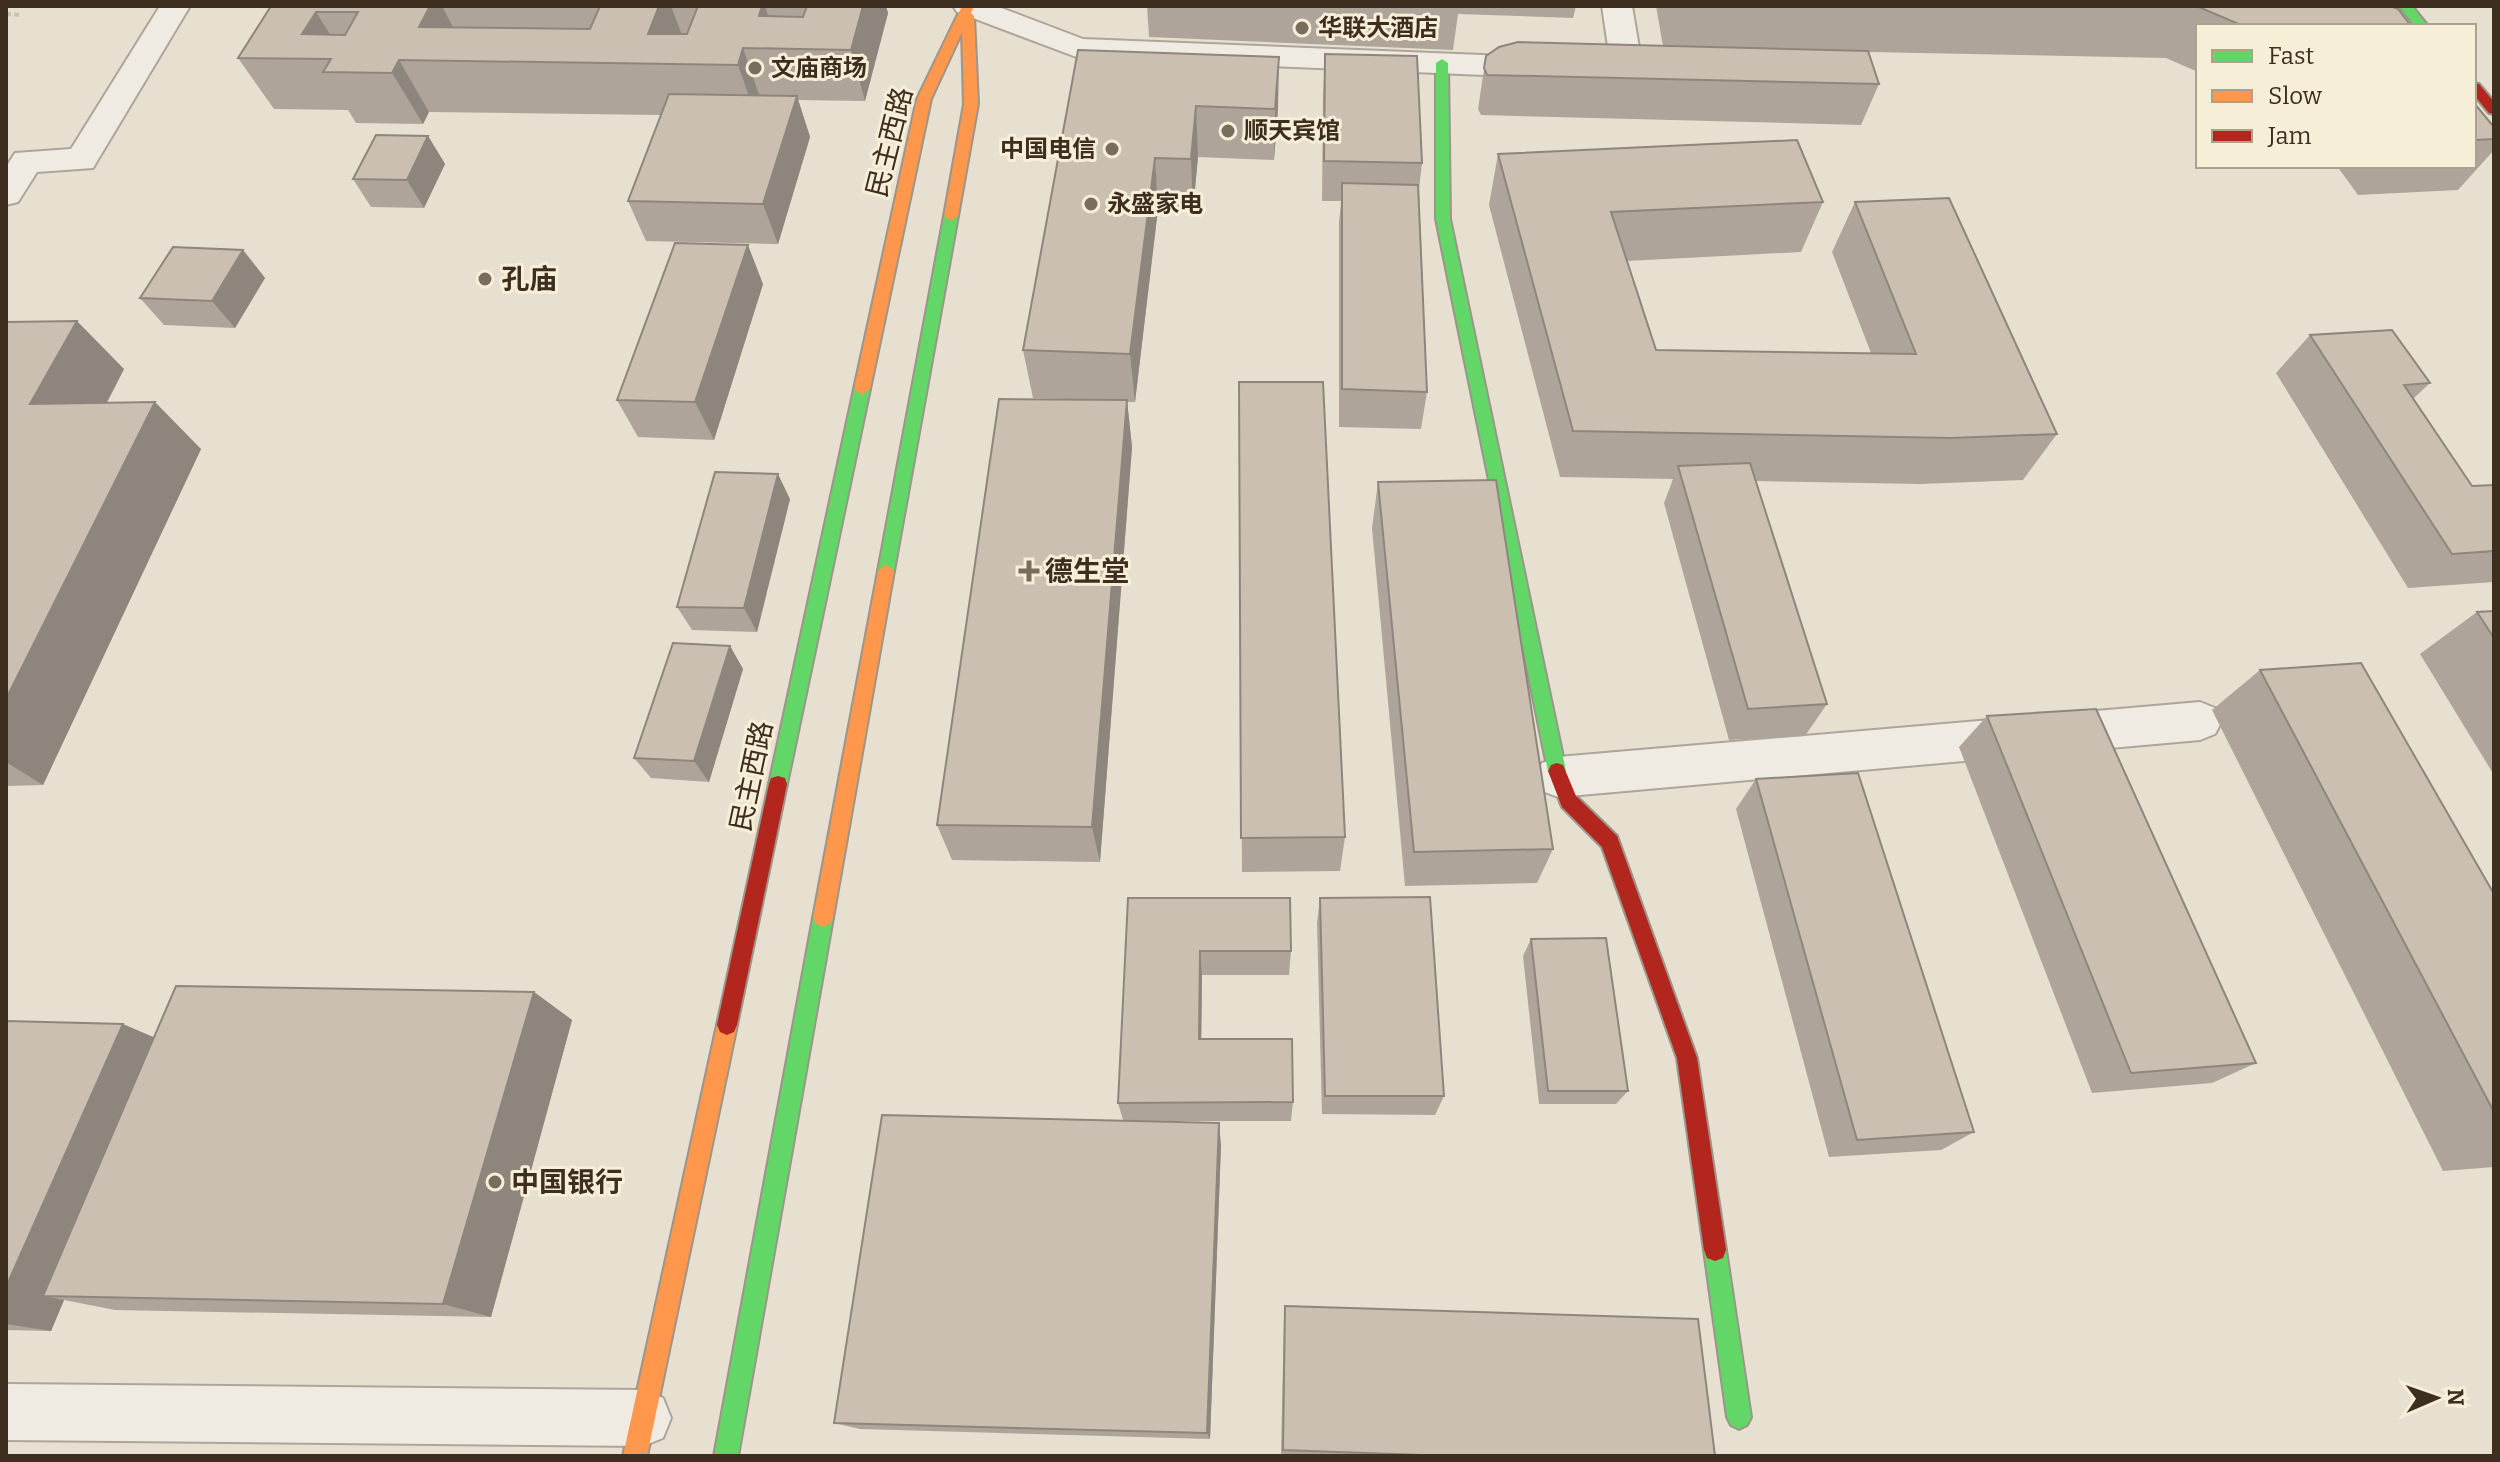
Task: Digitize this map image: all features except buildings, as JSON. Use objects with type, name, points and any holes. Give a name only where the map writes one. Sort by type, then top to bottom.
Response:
[{"type":"main road","name":"民主西路","points":[[639,1437],[924,99],[968,6]]},
{"type":"main road","points":[[726,1456],[971,104],[968,6]]},
{"type":"main road","points":[[2405,6],[2420,24]]},
{"type":"main road","points":[[1442,63],[1443,219],[1558,777],[1569,801],[1610,842],[1687,1058],[1739,1417]]},
{"type":"main road","points":[[2476,89],[2494,110]]},
{"type":"street","points":[[6,194],[27,161],[81,160],[175,6]]},
{"type":"street","points":[[968,6],[1079,48],[1627,71],[1617,6]]},
{"type":"street","points":[[1558,777],[2200,721]]},
{"type":"street","points":[[6,1412],[639,1437]]},
{"type":"path","points":[[6,14],[22,15]]},
{"type":"traffic: fast","points":[[2405,6],[2420,24]]},
{"type":"traffic: fast","points":[[1442,63],[1443,219],[1557,771]]},
{"type":"traffic: fast","points":[[886,571],[951,216]]},
{"type":"traffic: fast","points":[[778,784],[862,389]]},
{"type":"traffic: fast","points":[[726,1456],[823,918]]},
{"type":"traffic: fast","points":[[1715,1250],[1739,1417]]},
{"type":"traffic: slow","points":[[862,389],[924,99],[968,6]]},
{"type":"traffic: slow","points":[[951,216],[971,104],[968,16]]},
{"type":"traffic: slow","points":[[823,918],[886,571]]},
{"type":"traffic: slow","points":[[635,1456],[727,1025]]},
{"type":"traffic: jam","points":[[2476,89],[2494,110]]},
{"type":"traffic: jam","points":[[1557,771],[1569,801],[1610,842],[1687,1058],[1715,1250]]},
{"type":"traffic: jam","points":[[727,1025],[778,784]]},
{"type":"place","name":"华联大酒店","points":[[1302,28]]},
{"type":"place","name":"文庙商场","points":[[755,68]]},
{"type":"place","name":"顺天宾馆","points":[[1228,131]]},
{"type":"place","name":"中国电信","points":[[1112,149]]},
{"type":"place","name":"永盛家电","points":[[1091,204]]},
{"type":"place","name":"孔庙","points":[[485,279]]},
{"type":"place","name":"德生堂","points":[[1029,571]]},
{"type":"place","name":"中国银行","points":[[495,1182]]}]
